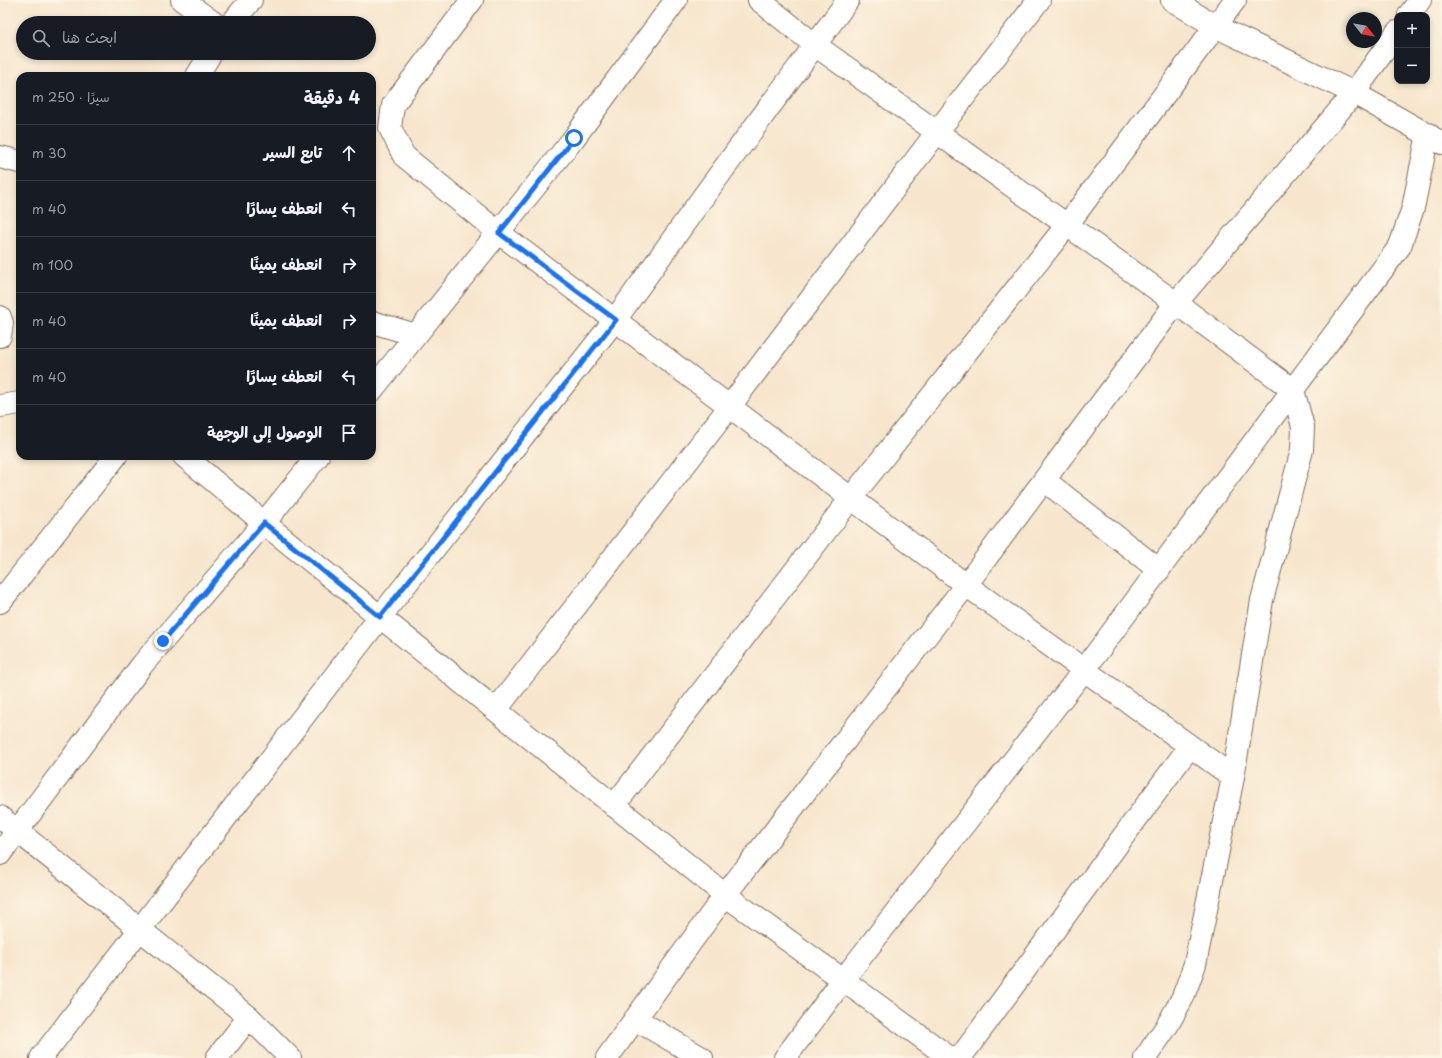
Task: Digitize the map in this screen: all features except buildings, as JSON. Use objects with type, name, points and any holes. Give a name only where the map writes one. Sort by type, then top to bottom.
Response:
[{"type":"street","points":[[182,0],[204,16]]},
{"type":"street","points":[[238,16],[251,0]]},
{"type":"street","points":[[472,0],[393,105],[390,128],[404,156],[499,233],[966,585],[1233,777]]},
{"type":"street","points":[[376,385],[574,138],[676,0]]},
{"type":"street","points":[[759,0],[816,45],[1176,303],[1292,390],[1303,427],[1302,450],[1262,600],[1233,777],[1195,964],[1183,997],[1167,1026],[1145,1058]]},
{"type":"street","points":[[41,1058],[380,617],[616,320],[703,197],[848,0]]},
{"type":"street","points":[[496,710],[1039,0]]},
{"type":"street","points":[[786,1058],[843,980],[1084,670],[1400,246],[1435,139],[1354,93],[1214,26],[1172,0]]},
{"type":"street","points":[[614,806],[851,498],[1067,225],[1214,26],[1235,0]]},
{"type":"street","points":[[1412,12],[1420,0]]},
{"type":"street","points":[[607,1058],[725,895],[966,585],[1176,303],[1354,93],[1394,36]]},
{"type":"street","points":[[199,72],[207,60]]},
{"type":"street","points":[[0,157],[16,161]]},
{"type":"street","points":[[0,317],[2,323],[0,336]]},
{"type":"street","points":[[376,323],[416,335]]},
{"type":"street","points":[[0,406],[16,404]]},
{"type":"street","points":[[0,602],[113,460]]},
{"type":"street","points":[[189,460],[264,523],[725,895],[950,1058]]},
{"type":"street","points":[[0,854],[142,664],[264,523],[315,460]]},
{"type":"street","points":[[1044,480],[1159,570]]},
{"type":"street","points":[[960,1058],[1190,746]]},
{"type":"street","points":[[0,817],[249,1017],[290,1058]]},
{"type":"street","points":[[217,1058],[249,1017]]},
{"type":"street","points":[[635,1018],[702,1058]]},
{"type":"route","points":[[163,641],[264,523],[380,617],[616,320],[499,233],[574,138]]}]
